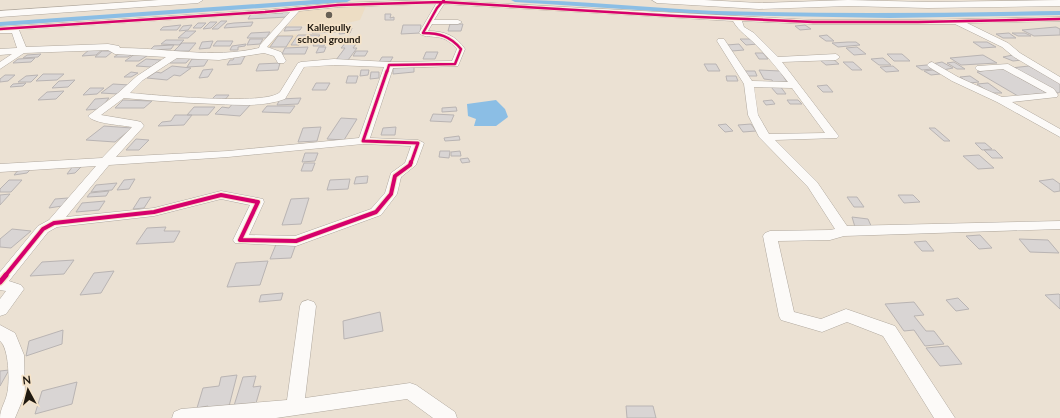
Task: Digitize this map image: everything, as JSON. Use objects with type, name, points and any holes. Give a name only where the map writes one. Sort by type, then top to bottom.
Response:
[{"type":"street","points":[[0,14],[198,0]]},
{"type":"street","points":[[657,0],[759,6],[866,2],[1060,3]]},
{"type":"street","points":[[122,96],[234,102],[273,100],[281,97],[301,66],[334,62],[389,65],[455,64],[461,49],[454,39],[439,33],[423,33],[442,2]]},
{"type":"street","points":[[0,30],[338,5],[442,2],[813,22],[1058,21]]},
{"type":"street","points":[[264,50],[264,47],[275,32],[284,26],[297,9]]},
{"type":"street","points":[[736,18],[741,28],[751,35],[776,60],[793,85],[833,136],[764,137]]},
{"type":"street","points":[[955,21],[1005,45],[1017,55],[1060,81]]},
{"type":"street","points":[[430,22],[458,22]]},
{"type":"street","points":[[0,30],[15,31],[20,39],[22,50]]},
{"type":"street","points":[[721,41],[749,84],[753,115],[764,137],[813,185],[843,231]]},
{"type":"street","points":[[0,52],[108,47],[116,48],[115,50],[219,57],[264,50],[278,54],[281,61]]},
{"type":"street","points":[[0,66],[22,50]]},
{"type":"street","points":[[0,310],[16,289],[0,283],[43,229],[54,223],[105,162],[139,126],[137,124],[98,118],[94,116],[122,96],[140,78],[176,54]]},
{"type":"street","points":[[776,60],[836,57]]},
{"type":"street","points":[[363,141],[374,114],[389,65]]},
{"type":"street","points":[[932,65],[955,79],[1001,100],[1060,134]]},
{"type":"street","points":[[980,68],[1006,66],[1051,91],[1052,95],[1001,100]]},
{"type":"street","points":[[749,84],[793,85]]},
{"type":"street","points":[[0,168],[228,154],[363,141],[418,143],[410,165],[395,176],[392,194],[376,212],[296,241],[240,240],[258,202],[221,195],[154,212],[54,223]]},
{"type":"street","points":[[946,418],[943,416],[889,331],[846,315],[822,326],[787,316],[770,236],[830,235],[843,231],[1060,225]]},
{"type":"street","points":[[295,408],[308,306]]},
{"type":"street","points":[[0,332],[9,338],[16,355],[16,394],[6,418]]},
{"type":"street","points":[[181,418],[295,408],[410,392],[448,418]]},
{"type":"shaded area","name":"Kallepully school ground","points":[[366,6],[360,20],[339,25],[288,26],[300,11]]},
{"type":"shaded area","points":[[323,34],[319,41],[303,41],[299,47],[267,47],[277,35]]},
{"type":"water","points":[[496,100],[505,109],[508,117],[496,126],[474,126],[476,119],[468,116],[467,104]]},
{"type":"building","points":[[285,11],[292,11],[288,17],[248,19],[252,12],[259,14],[283,13]]},
{"type":"building","points":[[385,14],[391,14],[390,18],[394,17],[394,20],[385,20]]},
{"type":"building","points":[[221,21],[227,21],[218,29],[212,29]]},
{"type":"building","points":[[210,22],[217,22],[211,28],[203,29]]},
{"type":"building","points":[[253,22],[251,26],[224,28],[227,24]]},
{"type":"building","points":[[198,23],[206,23],[201,28],[193,28]]},
{"type":"building","points":[[450,24],[463,24],[461,31],[448,31]]},
{"type":"building","points":[[181,25],[177,30],[160,30],[163,27]]},
{"type":"building","points":[[192,25],[188,30],[179,31],[183,26]]},
{"type":"building","points":[[350,25],[349,28],[352,28],[350,33],[339,34],[342,26]]},
{"type":"building","points":[[403,25],[421,25],[420,33],[401,34]]},
{"type":"building","points":[[805,25],[811,29],[800,30],[795,26]]},
{"type":"building","points":[[286,27],[302,27],[300,30],[284,31]]},
{"type":"building","points":[[338,27],[336,32],[312,33],[314,28]]},
{"type":"building","points":[[1056,27],[1060,29],[1060,35],[1034,36],[1022,30]]},
{"type":"building","points":[[186,31],[196,31],[188,38],[178,38]]},
{"type":"building","points":[[270,32],[266,38],[247,38],[251,33]]},
{"type":"building","points":[[1009,33],[1016,38],[1003,38],[996,34]]},
{"type":"building","points":[[1012,33],[1025,33],[1031,36],[1018,36]]},
{"type":"building","points":[[298,35],[320,35],[317,39],[303,39],[299,45],[291,45]]},
{"type":"building","points":[[827,35],[834,41],[826,41],[819,36]]},
{"type":"building","points":[[278,36],[293,36],[286,47],[270,47]]},
{"type":"building","points":[[250,39],[263,39],[260,44],[247,45]]},
{"type":"building","points":[[349,39],[360,39],[353,48],[357,48],[348,60],[336,60],[345,48],[341,48]]},
{"type":"building","points":[[740,39],[753,39],[758,44],[746,45]]},
{"type":"building","points":[[166,40],[184,40],[179,45],[161,44]]},
{"type":"building","points":[[213,41],[210,48],[199,49],[202,42]]},
{"type":"building","points":[[217,41],[233,41],[230,46],[213,46]]},
{"type":"building","points":[[326,41],[324,46],[313,46],[315,42]]},
{"type":"building","points":[[856,42],[860,45],[838,47],[832,43]]},
{"type":"building","points":[[973,42],[987,42],[996,47],[982,48]]},
{"type":"building","points":[[182,43],[196,43],[189,51],[174,51]]},
{"type":"building","points":[[246,44],[245,46],[238,47],[238,50],[230,50],[232,46]]},
{"type":"building","points":[[739,44],[744,50],[732,51],[727,45]]},
{"type":"building","points":[[174,45],[171,49],[150,50],[154,46]]},
{"type":"building","points":[[308,47],[305,54],[282,54],[285,48]]},
{"type":"building","points":[[319,47],[326,47],[324,52],[316,53]]},
{"type":"building","points":[[857,47],[866,54],[854,55],[846,48]]},
{"type":"building","points":[[90,49],[103,49],[96,55],[82,56]]},
{"type":"building","points":[[102,51],[113,51],[106,57],[95,57]]},
{"type":"building","points":[[123,51],[137,51],[128,57],[114,57]]},
{"type":"building","points":[[356,51],[368,51],[365,56],[353,56]]},
{"type":"building","points":[[426,52],[438,52],[435,59],[423,59]]},
{"type":"building","points":[[136,53],[150,54],[139,61],[125,61]]},
{"type":"building","points":[[755,53],[763,53],[768,59],[759,59]]},
{"type":"building","points":[[41,54],[38,57],[23,58],[27,55]]},
{"type":"building","points":[[887,54],[902,54],[910,61],[894,61]]},
{"type":"building","points":[[193,55],[186,63],[170,63],[177,56]]},
{"type":"building","points":[[983,55],[997,63],[961,65],[950,58]]},
{"type":"building","points":[[1013,55],[1022,60],[1013,61],[1003,57]]},
{"type":"building","points":[[235,56],[245,56],[241,64],[227,65],[230,60],[233,60]]},
{"type":"building","points":[[382,57],[393,57],[390,62],[379,62]]},
{"type":"building","points":[[35,58],[31,62],[13,63],[18,59]]},
{"type":"building","points":[[209,58],[204,66],[187,67],[192,59]]},
{"type":"building","points":[[883,58],[891,65],[879,65],[871,59]]},
{"type":"building","points":[[146,59],[161,60],[151,67],[136,66]]},
{"type":"building","points":[[833,59],[839,64],[826,65],[820,60]]},
{"type":"building","points":[[843,62],[853,62],[862,70],[852,70]]},
{"type":"building","points":[[942,62],[953,68],[943,70],[932,64]]},
{"type":"building","points":[[954,62],[965,69],[957,69],[947,63]]},
{"type":"building","points":[[280,63],[278,70],[256,71],[259,64]]},
{"type":"building","points":[[704,64],[716,64],[720,71],[708,71]]},
{"type":"building","points":[[927,65],[932,69],[922,70],[916,66]]},
{"type":"building","points":[[172,66],[191,68],[180,76],[174,75],[167,80],[147,78],[156,72],[161,73]]},
{"type":"building","points":[[414,66],[414,72],[393,74],[393,68]]},
{"type":"building","points":[[893,66],[899,71],[886,72],[880,67]]},
{"type":"building","points":[[1029,66],[1060,83],[1060,92],[1058,93],[1011,68]]},
{"type":"building","points":[[1000,67],[1047,93],[1018,96],[977,72]]},
{"type":"building","points":[[213,69],[208,77],[199,78],[203,70]]},
{"type":"building","points":[[361,70],[369,70],[368,75],[360,76]]},
{"type":"building","points":[[759,70],[780,71],[787,82],[773,82],[772,80],[764,79]]},
{"type":"building","points":[[933,70],[940,74],[931,75],[924,71]]},
{"type":"building","points":[[745,71],[755,71],[757,76],[747,76]]},
{"type":"building","points":[[131,72],[138,73],[131,77],[124,77]]},
{"type":"building","points":[[371,72],[379,72],[379,78],[370,79]]},
{"type":"building","points":[[43,74],[64,74],[57,80],[36,81]]},
{"type":"building","points":[[5,75],[15,75],[8,81],[0,82],[0,79]]},
{"type":"building","points":[[38,75],[31,82],[18,82],[26,76]]},
{"type":"building","points":[[348,76],[358,76],[356,83],[346,83]]},
{"type":"building","points":[[726,76],[736,76],[738,81],[727,81]]},
{"type":"building","points":[[970,76],[979,82],[969,83],[960,77]]},
{"type":"building","points":[[75,80],[68,87],[52,88],[59,81]]},
{"type":"building","points":[[26,83],[23,86],[10,87],[13,84]]},
{"type":"building","points":[[316,83],[330,83],[326,90],[312,90]]},
{"type":"building","points":[[988,83],[1002,93],[990,93],[977,84]]},
{"type":"building","points":[[113,84],[130,85],[118,94],[101,93]]},
{"type":"building","points":[[827,85],[833,92],[823,92],[817,86]]},
{"type":"building","points":[[780,86],[786,94],[777,94],[771,87]]},
{"type":"building","points":[[90,88],[104,88],[97,94],[83,95]]},
{"type":"building","points":[[64,91],[56,99],[38,100],[47,92]]},
{"type":"building","points":[[216,95],[229,95],[223,102],[209,102]]},
{"type":"building","points":[[109,98],[100,109],[86,110],[95,99]]},
{"type":"building","points":[[301,98],[298,104],[277,105],[280,99]]},
{"type":"building","points":[[123,100],[152,101],[144,108],[115,108]]},
{"type":"building","points":[[772,100],[775,104],[766,105],[763,101]]},
{"type":"building","points":[[787,100],[798,100],[802,104],[790,104]]},
{"type":"building","points":[[233,103],[251,104],[240,116],[215,114],[222,107],[229,108]]},
{"type":"building","points":[[267,106],[295,106],[290,113],[262,112]]},
{"type":"building","points":[[194,107],[215,107],[208,115],[187,115]]},
{"type":"building","points":[[456,107],[457,111],[442,112],[442,108]]},
{"type":"building","points":[[433,114],[454,115],[451,122],[430,121]]},
{"type":"building","points":[[175,115],[192,115],[184,125],[158,126],[162,122],[171,121]]},
{"type":"building","points":[[341,118],[357,119],[344,140],[327,139]]},
{"type":"building","points":[[726,124],[733,131],[725,132],[718,125]]},
{"type":"building","points":[[751,124],[756,131],[743,132],[738,125]]},
{"type":"building","points":[[104,126],[132,128],[115,142],[86,140]]},
{"type":"building","points":[[321,127],[317,141],[298,142],[303,128]]},
{"type":"building","points":[[396,127],[395,135],[381,135],[383,128]]},
{"type":"building","points":[[929,128],[935,128],[950,141],[944,141]]},
{"type":"building","points":[[459,136],[460,140],[445,141],[444,138]]},
{"type":"building","points":[[136,139],[149,140],[139,150],[126,150]]},
{"type":"building","points":[[975,143],[985,143],[992,149],[982,150]]},
{"type":"building","points":[[984,150],[995,150],[1003,158],[992,158]]},
{"type":"building","points":[[440,151],[450,151],[449,158],[439,157]]},
{"type":"building","points":[[460,151],[461,156],[451,156],[451,152]]},
{"type":"building","points":[[305,153],[318,153],[315,161],[302,162]]},
{"type":"building","points":[[979,155],[994,168],[978,169],[963,156]]},
{"type":"building","points":[[468,158],[470,162],[462,163],[460,159]]},
{"type":"building","points":[[304,163],[315,163],[312,171],[301,171]]},
{"type":"building","points":[[73,166],[82,166],[75,173],[67,174]]},
{"type":"building","points":[[33,167],[27,173],[14,175],[20,168]]},
{"type":"building","points":[[368,176],[367,183],[354,184],[356,177]]},
{"type":"building","points":[[135,179],[129,189],[117,190],[124,180]]},
{"type":"building","points":[[350,179],[348,189],[327,190],[330,180]]},
{"type":"building","points":[[1053,179],[1060,184],[1060,191],[1054,192],[1039,181]]},
{"type":"building","points":[[9,180],[22,180],[11,192],[0,192],[0,189]]},
{"type":"building","points":[[117,183],[112,190],[91,192],[96,185]]},
{"type":"building","points":[[109,191],[106,196],[87,197],[90,193]]},
{"type":"building","points":[[10,194],[0,205],[0,195]]},
{"type":"building","points":[[898,195],[913,195],[920,202],[904,203]]},
{"type":"building","points":[[151,197],[144,208],[133,209],[140,198]]},
{"type":"building","points":[[847,197],[857,197],[864,207],[854,207]]},
{"type":"building","points":[[68,198],[62,206],[49,208],[55,199]]},
{"type":"building","points":[[309,198],[301,224],[282,225],[291,199]]},
{"type":"building","points":[[105,201],[99,210],[76,212],[82,203]]},
{"type":"building","points":[[852,217],[868,219],[872,228],[855,227]]},
{"type":"building","points":[[166,227],[164,231],[180,231],[174,242],[136,244],[147,228]]},
{"type":"building","points":[[12,229],[31,231],[11,248],[0,247],[0,239]]},
{"type":"building","points":[[980,235],[992,248],[979,249],[966,236]]},
{"type":"building","points":[[1019,239],[1048,240],[1059,253],[1030,252]]},
{"type":"building","points":[[297,241],[291,258],[270,259],[277,242]]},
{"type":"building","points":[[926,241],[934,251],[922,251],[914,242]]},
{"type":"building","points":[[74,260],[64,274],[30,276],[42,262]]},
{"type":"building","points":[[268,261],[260,285],[227,287],[236,263]]},
{"type":"building","points":[[114,271],[101,293],[80,295],[94,273]]},
{"type":"building","points":[[283,293],[281,300],[259,302],[261,295]]},
{"type":"building","points":[[1045,295],[1060,295],[1060,309]]},
{"type":"building","points":[[958,298],[969,309],[956,311],[946,300]]},
{"type":"building","points":[[914,302],[924,315],[914,316],[926,331],[934,331],[944,344],[925,346],[914,330],[904,331],[885,304]]},
{"type":"building","points":[[380,312],[383,331],[344,339],[343,321]]},
{"type":"building","points":[[63,330],[62,344],[26,356],[29,341]]},
{"type":"building","points":[[948,346],[962,364],[940,366],[926,348]]},
{"type":"building","points":[[9,370],[0,386],[0,371]]},
{"type":"building","points":[[237,375],[227,414],[205,417],[208,406],[197,408],[203,388],[219,386],[221,377]]},
{"type":"building","points":[[256,376],[253,387],[261,386],[254,410],[232,412],[243,377]]},
{"type":"building","points":[[77,382],[72,404],[35,414],[42,391]]},
{"type":"building","points":[[626,406],[653,406],[656,418],[627,418]]},
{"type":"waterway","points":[[0,24],[347,0]]},
{"type":"waterway","points":[[515,0],[715,13],[890,16],[1060,13]]},
{"type":"cycle path","points":[[0,282],[43,229],[54,223],[154,212],[221,195],[258,202],[240,240],[296,241],[376,212],[391,194],[395,176],[410,165],[418,143],[363,141],[389,65],[455,64],[461,49],[453,40],[445,35],[423,33],[437,8],[444,0]]},
{"type":"cycle path","points":[[0,29],[265,12],[338,5],[442,2],[676,16],[813,22],[918,22],[1060,19]]},
{"type":"place","name":"Kallepully school ground","points":[[329,15]]}]
